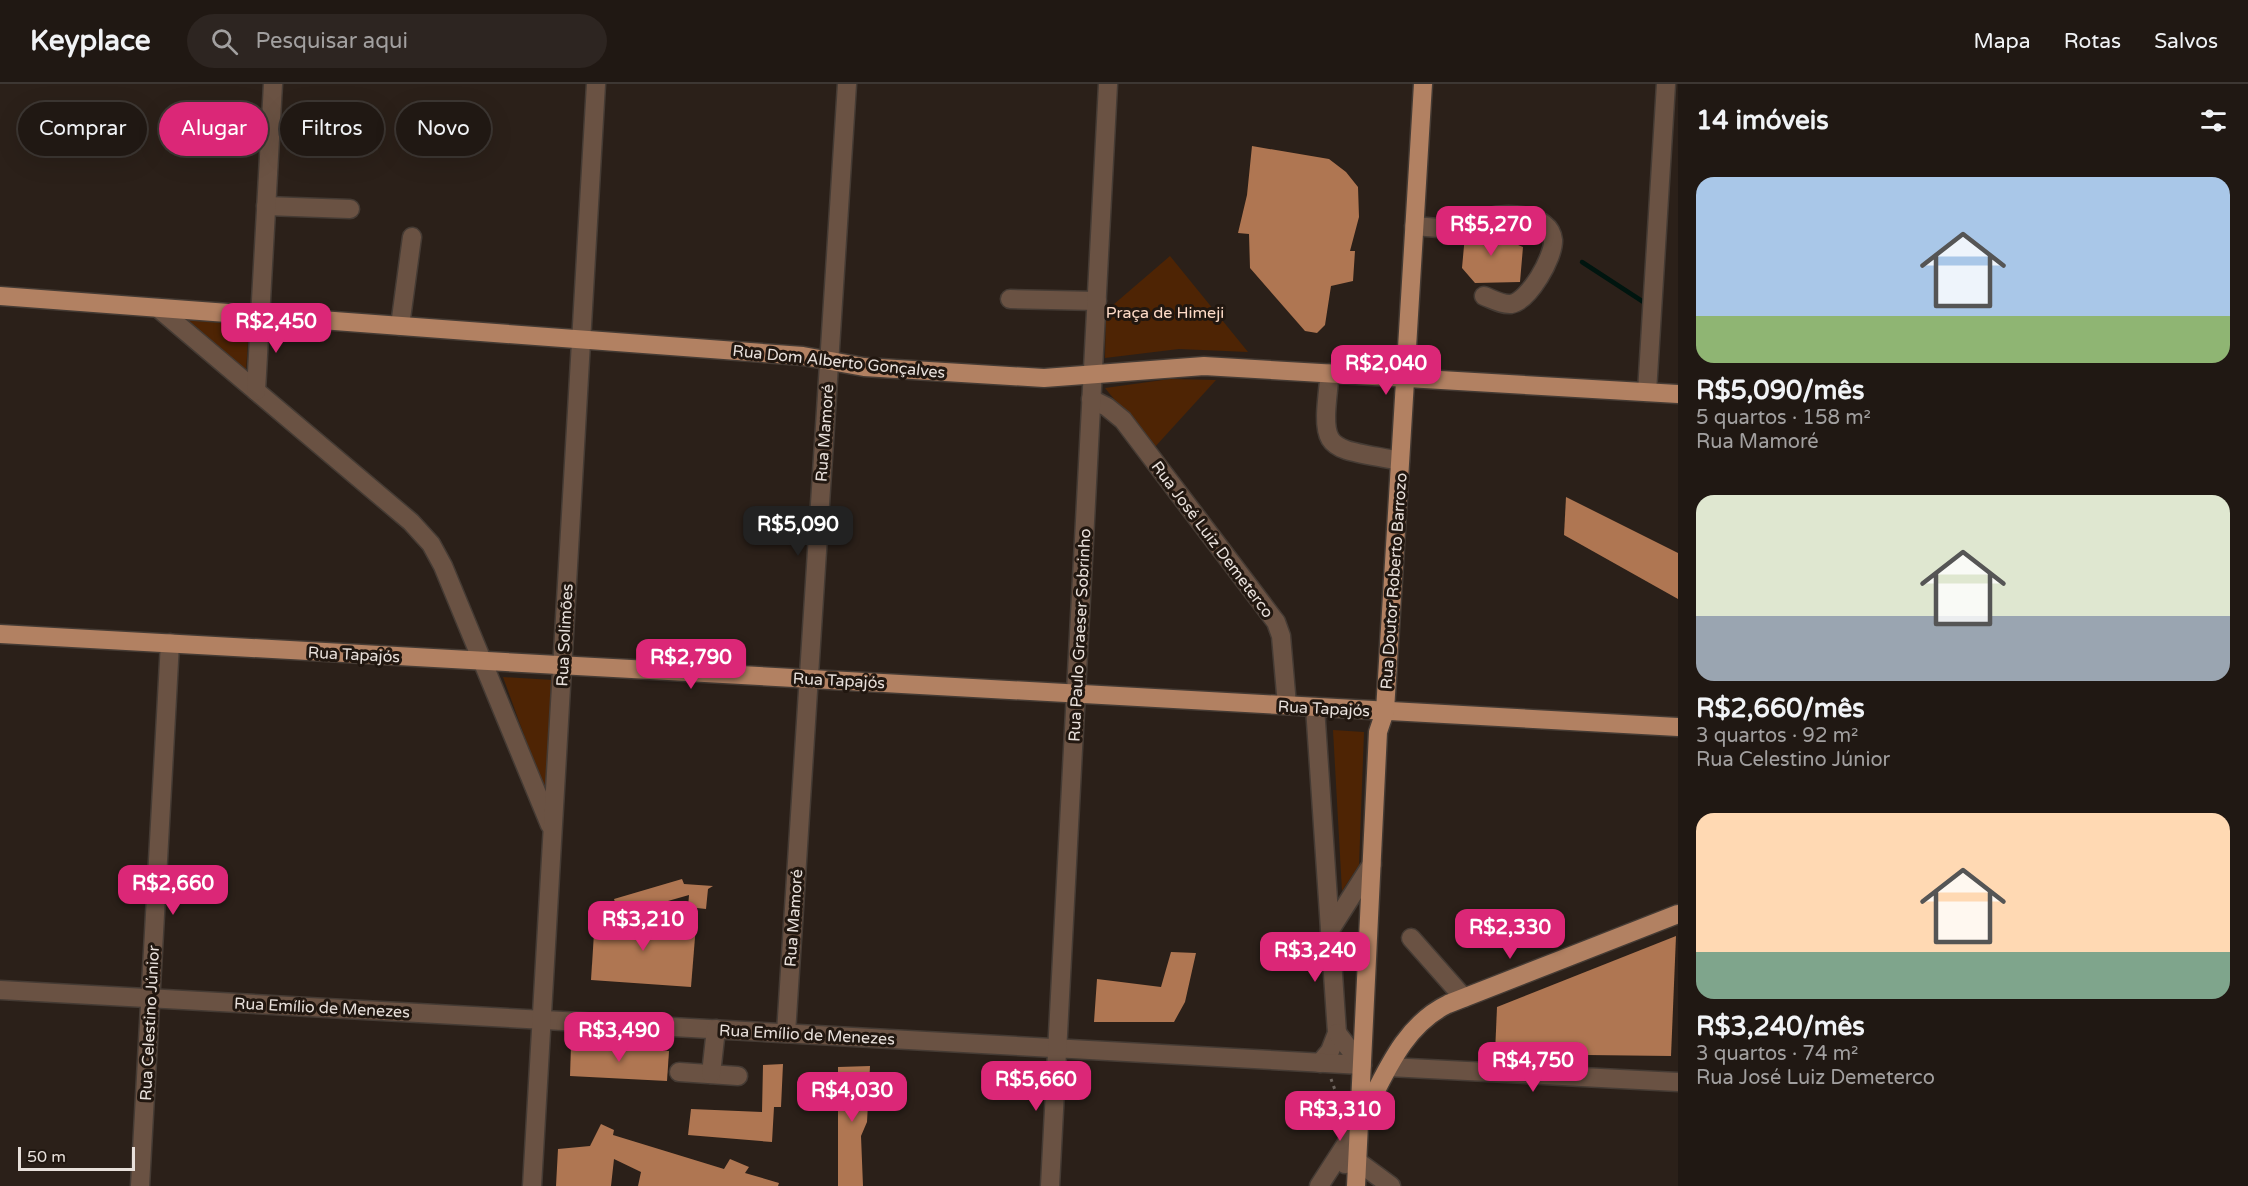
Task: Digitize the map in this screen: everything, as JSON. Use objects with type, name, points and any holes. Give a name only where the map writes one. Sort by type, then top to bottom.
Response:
[{"type":"main road","name":"Rua Doutor Roberto Barrozo","points":[[1356,1186],[1378,732],[1385,711],[1423,84]]},
{"type":"main road","name":"Rua Dom Alberto Gonçalves","points":[[0,296],[803,356],[864,367],[1044,378],[1195,366],[1678,394]]},
{"type":"main road","name":"Rua Tapajós","points":[[0,634],[1678,727]]},
{"type":"main road","points":[[1359,1124],[1389,1067],[1417,1024],[1435,1011],[1678,914]]},
{"type":"main road","points":[[1364,1034],[1375,1056],[1389,1067]]},
{"type":"street","points":[[256,391],[273,84]]},
{"type":"street","name":"Rua Solimões","points":[[532,1186],[596,84]]},
{"type":"street","name":"Rua Mamoré","points":[[786,1033],[847,84]]},
{"type":"street","name":"Rua Paulo Graeser Sobrinho","points":[[1050,1186],[1108,84]]},
{"type":"street","points":[[1647,392],[1666,84]]},
{"type":"street","points":[[266,206],[350,209]]},
{"type":"street","points":[[1484,296],[1504,304],[1521,299],[1534,287],[1552,251],[1553,239],[1548,227],[1537,220],[1508,214],[1485,218]]},
{"type":"street","points":[[1415,220],[1452,218],[1464,223]]},
{"type":"street","points":[[400,326],[412,237]]},
{"type":"street","points":[[1010,299],[1096,301]]},
{"type":"street","points":[[158,308],[411,522],[431,544],[444,566],[553,831]]},
{"type":"street","points":[[1330,374],[1324,423],[1327,435],[1333,444],[1342,450],[1400,461]]},
{"type":"street","name":"Rua José Luiz Demeterco","points":[[1091,399],[1107,406],[1123,420],[1276,622],[1281,636],[1287,705]]},
{"type":"street","name":"Rua Celestino Júnior","points":[[140,1186],[170,643]]},
{"type":"street","points":[[1315,707],[1337,1033],[1330,1051],[1320,1063]]},
{"type":"street","points":[[1330,930],[1371,864]]},
{"type":"street","points":[[1411,938],[1464,998]]},
{"type":"street","name":"Rua Emílio de Menezes","points":[[0,990],[1362,1065]]},
{"type":"street","points":[[711,1074],[716,1029]]},
{"type":"street","points":[[1337,1033],[1362,1065]]},
{"type":"street","points":[[1389,1067],[1678,1083]]},
{"type":"street","points":[[679,1072],[738,1076]]},
{"type":"street","points":[[1319,1186],[1359,1124]]},
{"type":"street","points":[[1332,1167],[1357,1161],[1391,1186]]},
{"type":"path","points":[[1320,1063],[1334,1083],[1340,1101],[1340,1123],[1335,1132]]},
{"type":"green space","name":"Praça de Himeji","points":[[1170,256],[1248,352],[1179,349],[1105,358],[1106,311]]},
{"type":"green space","points":[[188,320],[249,325],[246,371]]},
{"type":"green space","points":[[1170,379],[1216,380],[1154,448],[1105,388]]},
{"type":"green space","points":[[503,677],[553,680],[546,796]]},
{"type":"green space","points":[[1333,730],[1364,732],[1359,865],[1342,891]]},
{"type":"building","points":[[1252,146],[1329,159],[1346,172],[1358,187],[1359,217],[1350,251],[1355,251],[1353,281],[1331,286],[1325,325],[1317,333],[1305,331],[1250,268],[1249,234],[1238,233],[1247,195]]},
{"type":"building","points":[[1477,226],[1495,229],[1496,236],[1523,247],[1520,282],[1475,283],[1462,268],[1465,235]]},
{"type":"building","points":[[1566,497],[1678,553],[1678,599],[1564,535]]},
{"type":"building","points":[[682,879],[684,884],[713,886],[708,889],[706,909],[688,907],[689,895],[619,915],[614,899]]},
{"type":"building","points":[[595,918],[696,925],[691,987],[591,980]]},
{"type":"building","points":[[1676,936],[1671,1056],[1495,1054],[1497,1007]]},
{"type":"building","points":[[1171,952],[1196,953],[1185,1002],[1174,1022],[1094,1022],[1097,979],[1161,987]]},
{"type":"building","points":[[571,1046],[669,1051],[667,1081],[570,1076]]},
{"type":"building","points":[[783,1064],[781,1107],[774,1107],[772,1142],[688,1135],[691,1109],[762,1112],[763,1065]]},
{"type":"building","points":[[870,1066],[867,1122],[861,1136],[863,1186],[838,1186],[838,1067]]},
{"type":"building","points":[[601,1124],[614,1130],[613,1135],[724,1169],[730,1159],[749,1167],[745,1173],[779,1183],[778,1186],[638,1186],[641,1172],[614,1159],[611,1186],[556,1186],[558,1149],[590,1146]]},
{"type":"waterway","points":[[1582,262],[1645,303]]}]
